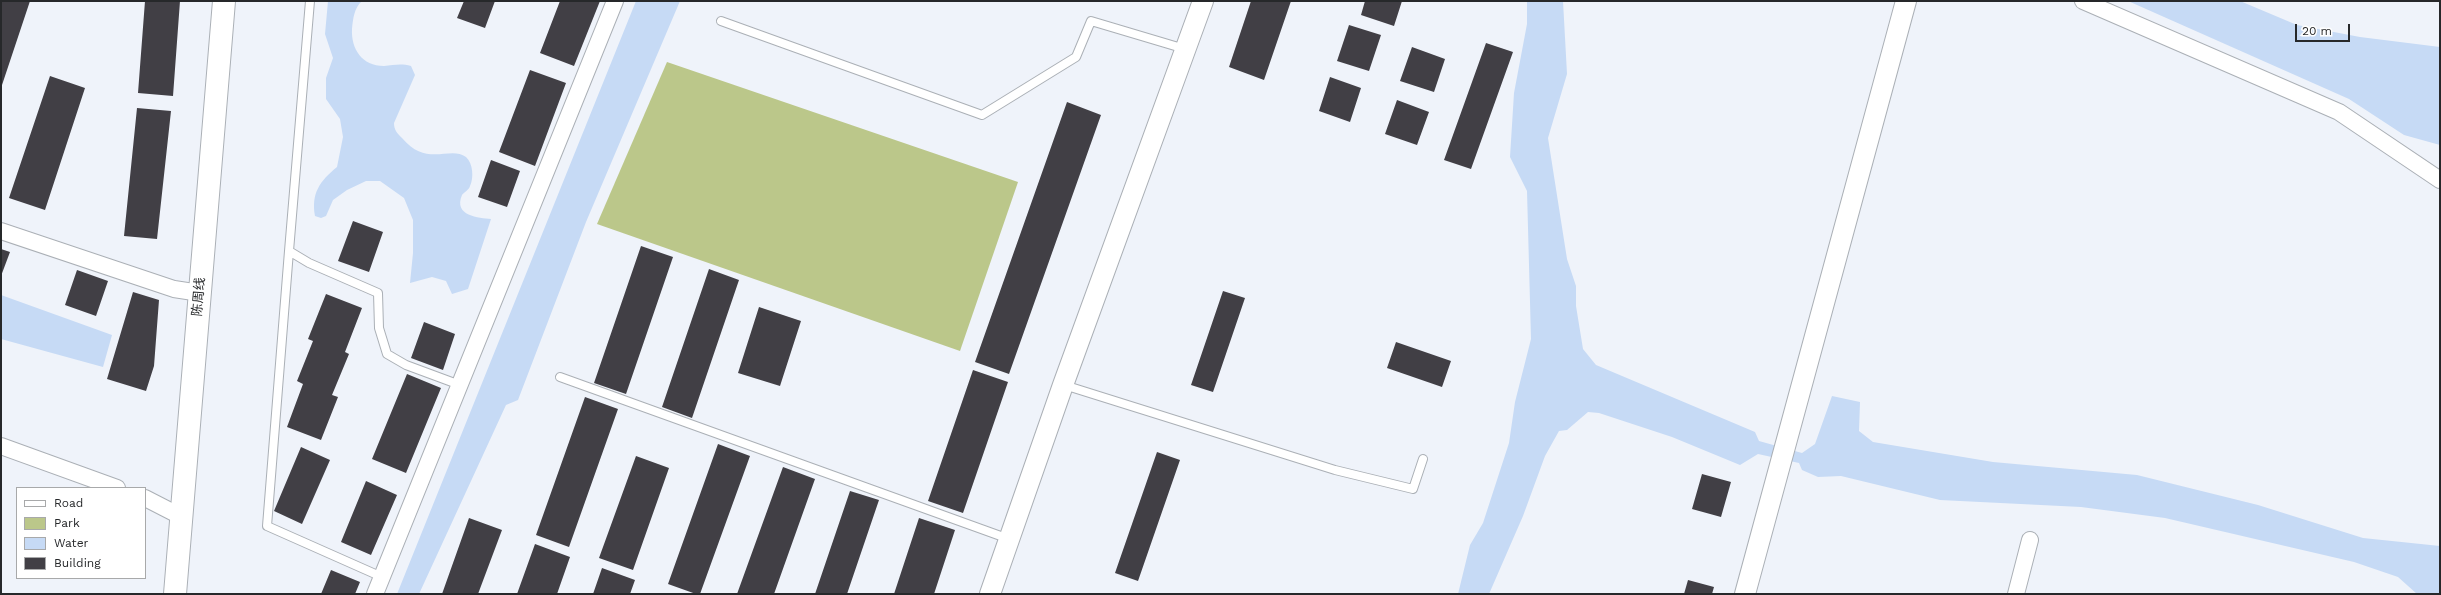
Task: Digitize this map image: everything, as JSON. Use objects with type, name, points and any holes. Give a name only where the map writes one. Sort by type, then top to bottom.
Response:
[{"type":"main road","name":"陈周线","points":[[175,594],[224,1]]},
{"type":"street","points":[[375,594],[616,1]]},
{"type":"street","points":[[990,594],[1063,385],[1203,1]]},
{"type":"street","points":[[1745,594],[1906,1]]},
{"type":"street","points":[[2083,1],[2339,112],[2440,180]]},
{"type":"street","points":[[1,231],[174,288],[200,293]]},
{"type":"street","points":[[1,446],[114,487]]},
{"type":"street","points":[[146,499],[182,517]]},
{"type":"street","points":[[2016,594],[2030,540]]},
{"type":"lane","points":[[310,1],[267,526],[382,577]]},
{"type":"lane","points":[[721,21],[982,115],[1076,57],[1091,21],[1185,49]]},
{"type":"lane","points":[[289,250],[309,263],[378,293],[379,328],[387,354],[406,365],[460,385]]},
{"type":"lane","points":[[560,377],[1008,539]]},
{"type":"lane","points":[[1063,385],[1335,470],[1413,489],[1423,459]]},
{"type":"green space","points":[[667,62],[1018,182],[960,351],[597,224]]},
{"type":"water","points":[[328,1],[362,1],[354,14],[352,36],[353,43],[359,55],[364,60],[376,65],[384,66],[401,64],[411,66],[415,75],[394,123],[395,130],[399,135],[411,147],[420,152],[429,154],[460,154],[466,157],[470,163],[472,179],[468,190],[462,195],[460,202],[461,207],[464,212],[474,217],[491,219],[468,289],[452,294],[446,281],[432,277],[410,283],[413,253],[413,220],[404,198],[380,181],[366,181],[347,190],[333,200],[326,216],[321,218],[315,216],[314,201],[318,188],[326,177],[337,167],[343,137],[340,119],[326,99],[326,78],[333,58],[325,34]]},
{"type":"water","points":[[636,1],[680,1],[586,222],[518,400],[506,405],[419,594],[397,594]]},
{"type":"water","points":[[1527,1],[1563,1],[1567,74],[1548,138],[1567,259],[1576,286],[1576,306],[1583,349],[1596,365],[1755,432],[1759,441],[1802,453],[1815,444],[1832,396],[1860,402],[1859,431],[1873,442],[1993,462],[2137,475],[2258,505],[2363,538],[2440,546],[2440,594],[2417,594],[2398,577],[2354,562],[2165,518],[2081,507],[1940,500],[1841,476],[1818,477],[1802,470],[1799,463],[1758,454],[1740,465],[1672,437],[1599,413],[1588,412],[1567,430],[1559,431],[1545,456],[1523,516],[1489,594],[1458,594],[1470,545],[1483,523],[1509,443],[1515,402],[1531,339],[1527,191],[1510,157],[1514,93],[1527,24]]},
{"type":"water","points":[[2128,1],[2240,1],[2297,25],[2360,37],[2440,47],[2440,145],[2404,135],[2349,99]]},
{"type":"water","points":[[1,295],[112,335],[103,367],[1,339]]},
{"type":"building","points":[[1,1],[30,1],[1,88]]},
{"type":"building","points":[[145,1],[180,1],[173,96],[138,93]]},
{"type":"building","points":[[464,1],[495,1],[485,28],[457,18]]},
{"type":"building","points":[[560,1],[600,1],[574,66],[540,53]]},
{"type":"building","points":[[1251,1],[1291,1],[1264,80],[1229,67]]},
{"type":"building","points":[[1365,1],[1402,1],[1394,26],[1361,15]]},
{"type":"building","points":[[1349,25],[1381,35],[1369,71],[1337,61]]},
{"type":"building","points":[[1486,43],[1513,52],[1471,169],[1444,160]]},
{"type":"building","points":[[1412,47],[1445,59],[1434,92],[1400,81]]},
{"type":"building","points":[[530,70],[566,83],[535,166],[499,152]]},
{"type":"building","points":[[50,76],[85,88],[45,210],[9,198]]},
{"type":"building","points":[[1330,77],[1361,88],[1350,122],[1319,111]]},
{"type":"building","points":[[1397,100],[1429,112],[1417,145],[1385,134]]},
{"type":"building","points":[[1067,102],[1101,115],[1009,374],[975,362]]},
{"type":"building","points":[[137,108],[171,111],[157,239],[124,236]]},
{"type":"building","points":[[491,160],[520,171],[507,207],[478,197]]},
{"type":"building","points":[[353,221],[383,232],[369,272],[338,261]]},
{"type":"building","points":[[641,246],[673,257],[626,394],[594,383]]},
{"type":"building","points":[[1,249],[10,252],[1,276]]},
{"type":"building","points":[[709,269],[739,280],[692,418],[662,407]]},
{"type":"building","points":[[77,270],[108,281],[96,316],[65,305]]},
{"type":"building","points":[[1223,291],[1245,298],[1213,392],[1191,385]]},
{"type":"building","points":[[133,292],[159,300],[154,366],[146,391],[107,379]]},
{"type":"building","points":[[326,294],[362,308],[345,352],[349,354],[332,395],[338,397],[321,440],[287,427],[303,384],[297,381],[313,341],[308,339]]},
{"type":"building","points":[[759,307],[801,321],[780,386],[738,373]]},
{"type":"building","points":[[424,322],[455,334],[443,370],[411,358]]},
{"type":"building","points":[[1396,342],[1451,361],[1442,387],[1387,368]]},
{"type":"building","points":[[973,370],[1008,382],[963,513],[928,501]]},
{"type":"building","points":[[407,374],[441,388],[406,473],[372,459]]},
{"type":"building","points":[[585,397],[618,409],[569,547],[536,535]]},
{"type":"building","points":[[718,444],[750,456],[700,594],[696,594],[668,584]]},
{"type":"building","points":[[301,447],[330,460],[302,524],[274,511]]},
{"type":"building","points":[[1157,452],[1180,460],[1138,581],[1115,573]]},
{"type":"building","points":[[636,456],[669,468],[633,570],[599,558]]},
{"type":"building","points":[[783,467],[815,479],[774,594],[737,594]]},
{"type":"building","points":[[1702,474],[1731,482],[1721,517],[1692,509]]},
{"type":"building","points":[[366,481],[397,495],[371,555],[341,542]]},
{"type":"building","points":[[850,491],[879,500],[847,594],[815,594]]},
{"type":"building","points":[[469,518],[502,530],[478,594],[442,594]]},
{"type":"building","points":[[919,518],[955,530],[934,594],[894,594]]},
{"type":"building","points":[[535,544],[570,557],[557,594],[517,594]]},
{"type":"building","points":[[602,568],[635,580],[630,594],[593,594]]},
{"type":"building","points":[[331,570],[360,582],[355,594],[321,594]]},
{"type":"building","points":[[1688,580],[1714,587],[1712,594],[1684,594]]}]
